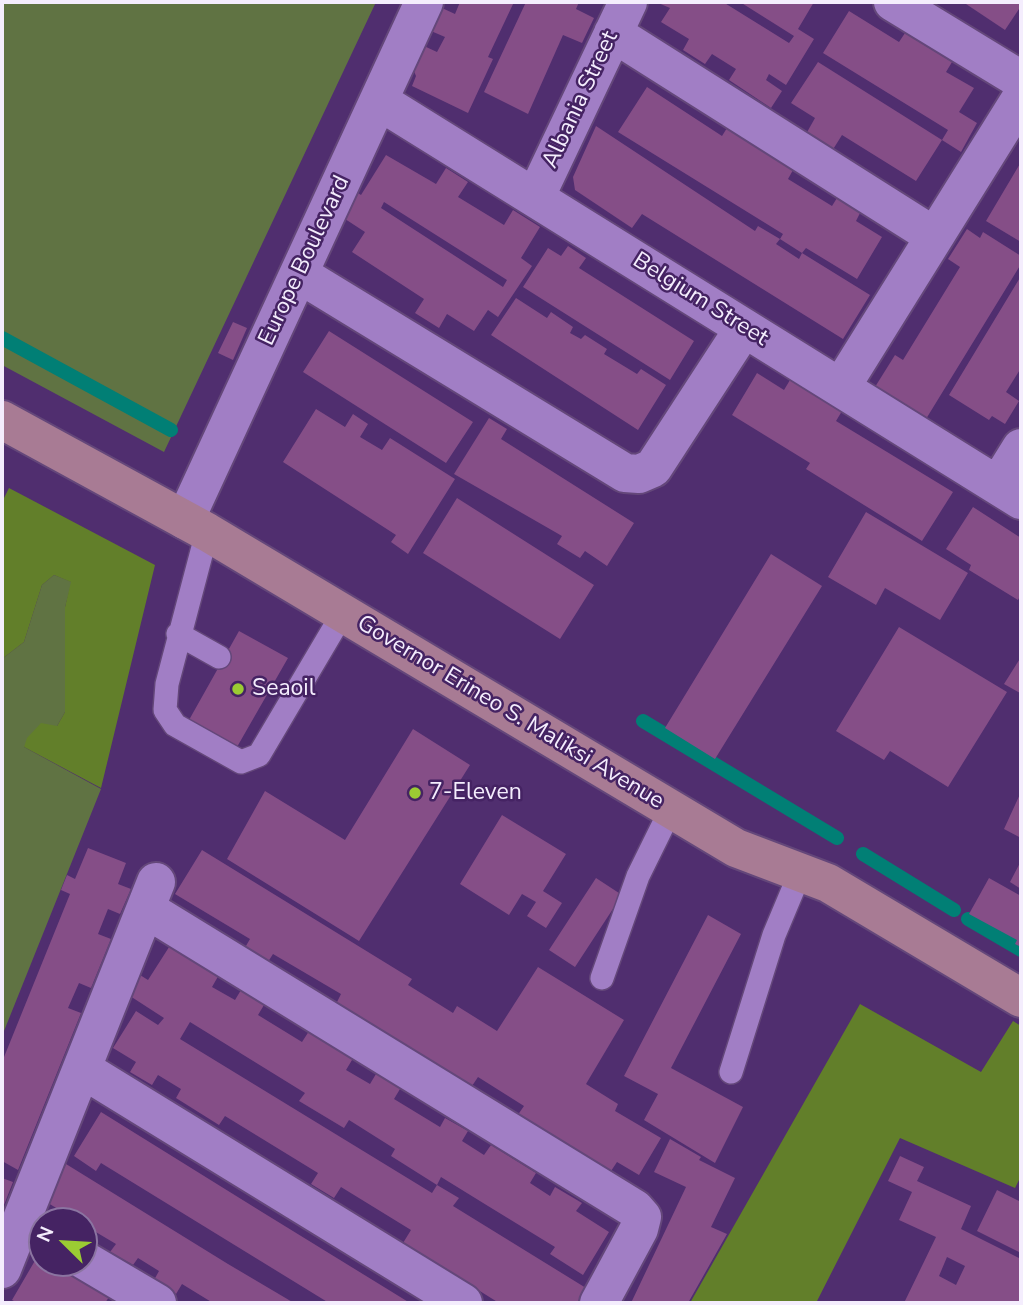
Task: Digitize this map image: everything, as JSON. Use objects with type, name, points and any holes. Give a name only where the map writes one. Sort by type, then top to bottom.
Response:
[{"type":"main road","name":"Governor Erineo S. Maliksi Avenue","points":[[2,420],[196,526],[736,848],[828,883],[1021,998]]},
{"type":"street","name":"Europe Boulevard","points":[[196,526],[299,274],[424,2]]},
{"type":"street","points":[[894,2],[1021,79]]},
{"type":"street","points":[[620,18],[934,236]]},
{"type":"street","name":"Albania Street","points":[[535,198],[620,18]]},
{"type":"street","points":[[841,387],[1021,98]]},
{"type":"street","name":"Belgium Street","points":[[379,101],[1010,492]]},
{"type":"street","points":[[299,274],[625,473],[639,474],[653,468],[744,328]]},
{"type":"street","points":[[1010,492],[1021,448]]},
{"type":"street","points":[[38,1207],[82,1069],[151,896],[635,1209],[642,1217],[639,1229],[599,1303]]},
{"type":"street","points":[[82,1069],[463,1303]]},
{"type":"street","points":[[2,1269],[28,1232]]},
{"type":"street","points":[[98,1268],[157,1303]]},
{"type":"lane","points":[[196,526],[167,684],[165,710],[175,725],[241,762],[259,755],[284,694],[343,613]]},
{"type":"lane","points":[[178,634],[219,657]]},
{"type":"lane","points":[[602,978],[638,876],[671,808]]},
{"type":"lane","points":[[731,1072],[774,935],[800,873]]},
{"type":"green space","points":[[2,2],[376,2],[164,452],[2,365]]},
{"type":"green space","points":[[9,488],[155,565],[101,788],[24,747],[27,738],[41,723],[57,726],[65,712],[65,607],[71,582],[54,575],[42,585],[24,642],[2,659],[2,502]]},
{"type":"green space","points":[[54,575],[72,582],[65,607],[65,712],[57,726],[24,747],[101,789],[2,1036],[2,659],[24,642],[42,585]]},
{"type":"green space","points":[[860,1004],[981,1072],[1013,1021],[1021,1026],[1021,1176],[1015,1188],[900,1138],[816,1303],[690,1303]]},
{"type":"building","points":[[460,2],[514,2],[488,57],[493,59],[468,113],[412,86],[416,76],[413,69],[424,46],[437,52],[445,37],[431,31],[442,8],[455,14]]},
{"type":"building","points":[[526,2],[579,2],[576,9],[594,18],[582,43],[563,35],[528,114],[484,92]]},
{"type":"building","points":[[656,2],[723,2],[789,43],[794,36],[740,2],[814,2],[798,29],[814,39],[786,85],[769,74],[766,80],[782,91],[771,108],[729,80],[736,69],[712,54],[705,64],[683,50],[689,39],[661,22],[670,8]]},
{"type":"building","points":[[963,2],[1021,2],[1021,6],[1005,30]]},
{"type":"building","points":[[849,11],[899,42],[905,33],[952,62],[946,72],[974,88],[959,112],[977,123],[961,152],[942,140],[948,130],[823,53]]},
{"type":"building","points":[[818,62],[942,140],[916,181],[842,135],[832,151],[806,134],[815,118],[791,103]]},
{"type":"building","points":[[647,87],[722,136],[727,128],[793,170],[788,179],[832,206],[837,198],[860,213],[856,221],[882,237],[857,279],[806,248],[802,253],[780,239],[783,234],[618,132]]},
{"type":"building","points":[[596,126],[755,231],[758,226],[780,239],[776,244],[799,259],[802,253],[870,295],[843,339],[642,214],[632,228],[575,190],[573,177]]},
{"type":"building","points":[[386,155],[436,184],[446,168],[468,182],[458,197],[504,225],[513,210],[540,227],[521,258],[532,266],[498,317],[488,310],[474,331],[447,314],[439,328],[415,313],[424,299],[352,252],[365,232],[342,217],[358,193],[361,195]],"holes":[[[384,202],[507,280],[503,287],[381,208]]]},
{"type":"building","points":[[1021,162],[1021,242],[986,221]]},
{"type":"building","points":[[967,229],[980,238],[983,232],[1021,256],[1021,264],[926,419],[875,387],[895,355],[903,360],[960,267],[948,259]]},
{"type":"building","points":[[568,246],[586,258],[579,268],[694,341],[670,380],[523,287],[548,248],[561,256]]},
{"type":"building","points":[[1021,276],[1021,368],[1006,392],[1019,401],[1005,424],[992,416],[989,420],[949,395]]},
{"type":"building","points":[[516,298],[547,318],[551,312],[573,327],[570,333],[581,339],[585,335],[607,349],[604,354],[637,374],[641,369],[666,385],[638,430],[491,335]]},
{"type":"building","points":[[233,322],[247,328],[233,360],[218,353]]},
{"type":"building","points":[[329,331],[473,422],[446,463],[303,372]]},
{"type":"building","points":[[757,373],[784,390],[790,380],[842,411],[836,421],[953,492],[922,541],[806,469],[810,463],[732,415]]},
{"type":"building","points":[[316,409],[345,427],[353,414],[368,424],[360,437],[382,450],[390,438],[455,479],[408,554],[391,542],[396,535],[283,462]]},
{"type":"building","points":[[489,418],[507,429],[501,439],[634,523],[607,566],[585,551],[580,558],[557,544],[562,536],[454,474]]},
{"type":"building","points":[[457,498],[594,585],[560,639],[423,553]]},
{"type":"building","points":[[973,507],[1021,538],[1021,594],[1018,600],[969,570],[971,565],[946,549]]},
{"type":"building","points":[[866,512],[968,573],[940,620],[885,588],[876,605],[828,577]]},
{"type":"building","points":[[771,554],[822,586],[715,759],[665,728]]},
{"type":"building","points":[[899,627],[1007,692],[948,787],[890,751],[884,760],[836,731]]},
{"type":"building","name":"Seaoil","points":[[239,631],[288,658],[237,747],[189,720]]},
{"type":"building","points":[[1021,657],[1021,691],[1020,693],[1004,684]]},
{"type":"building","points":[[413,729],[470,765],[359,941],[227,859],[265,791],[345,840]]},
{"type":"building","points":[[1021,792],[1021,838],[1004,829]]},
{"type":"building","points":[[502,815],[566,854],[543,891],[562,903],[546,928],[527,916],[536,902],[522,894],[509,915],[460,884]]},
{"type":"building","points":[[88,848],[126,863],[118,884],[131,889],[120,914],[108,909],[98,934],[111,939],[91,988],[79,983],[68,1008],[81,1013],[18,1170],[2,1161],[2,1062],[70,894],[61,890],[67,875],[75,879]]},
{"type":"building","points":[[202,850],[412,979],[408,985],[453,1013],[457,1006],[497,1031],[538,967],[624,1020],[586,1084],[618,1104],[615,1111],[661,1138],[639,1175],[617,1162],[607,1177],[515,1119],[524,1106],[478,1077],[470,1089],[335,1006],[341,994],[273,954],[266,965],[243,951],[250,939],[175,894]]},
{"type":"building","points":[[1021,861],[1021,889],[1010,882]]},
{"type":"building","points":[[596,878],[622,895],[575,967],[549,950]]},
{"type":"building","points":[[989,878],[1021,896],[1021,947],[1015,944],[1017,940],[969,914]]},
{"type":"building","points":[[708,915],[741,934],[671,1068],[743,1107],[715,1163],[644,1120],[658,1094],[624,1076]]},
{"type":"building","points":[[171,944],[220,973],[212,987],[235,1000],[244,985],[267,1000],[258,1015],[302,1042],[311,1028],[355,1055],[346,1070],[370,1084],[379,1069],[403,1084],[394,1099],[440,1127],[445,1118],[468,1131],[462,1141],[484,1155],[491,1145],[536,1173],[530,1183],[550,1196],[555,1187],[582,1203],[576,1211],[609,1232],[583,1275],[550,1254],[555,1247],[441,1177],[437,1185],[459,1198],[453,1206],[586,1288],[577,1303],[499,1303],[403,1243],[411,1230],[341,1187],[334,1198],[311,1184],[318,1173],[225,1116],[219,1125],[176,1098],[181,1089],[158,1075],[152,1085],[130,1072],[136,1062],[113,1048],[136,1011],[158,1025],[164,1018],[130,996],[140,975],[148,980]],"holes":[[[190,1022],[305,1093],[299,1101],[344,1128],[349,1120],[395,1149],[391,1156],[437,1185],[432,1193],[180,1039]]]},
{"type":"building","points":[[101,1112],[410,1303],[329,1303],[101,1163],[96,1171],[74,1156]]},
{"type":"building","points":[[670,1139],[701,1157],[699,1160],[735,1178],[711,1227],[727,1234],[688,1303],[631,1303],[686,1187],[654,1172]]},
{"type":"building","points":[[900,1156],[924,1167],[917,1181],[971,1206],[961,1229],[1021,1259],[1021,1303],[904,1303],[936,1237],[899,1220],[912,1192],[888,1181]],"holes":[[[947,1257],[965,1266],[956,1285],[939,1276]]]},
{"type":"building","points":[[66,1164],[294,1303],[213,1303],[182,1284],[176,1294],[154,1280],[159,1271],[138,1258],[133,1265],[110,1252],[116,1244],[98,1233],[98,1207],[55,1207],[48,1203]]},
{"type":"building","points":[[2,1178],[13,1182],[2,1210]]},
{"type":"building","points":[[997,1190],[1021,1202],[1021,1253],[977,1231]]},
{"type":"building","points":[[28,1273],[28,1277],[82,1277],[111,1294],[105,1303],[18,1303],[12,1300]]},
{"type":"waterway","points":[[2,338],[171,430]]},
{"type":"waterway","points":[[643,721],[837,838]]},
{"type":"waterway","points":[[863,854],[954,910]]},
{"type":"waterway","points":[[968,919],[1021,950]]},
{"type":"place","name":"Seaoil","points":[[238,689]]},
{"type":"place","name":"7-Eleven","points":[[415,793]]}]
